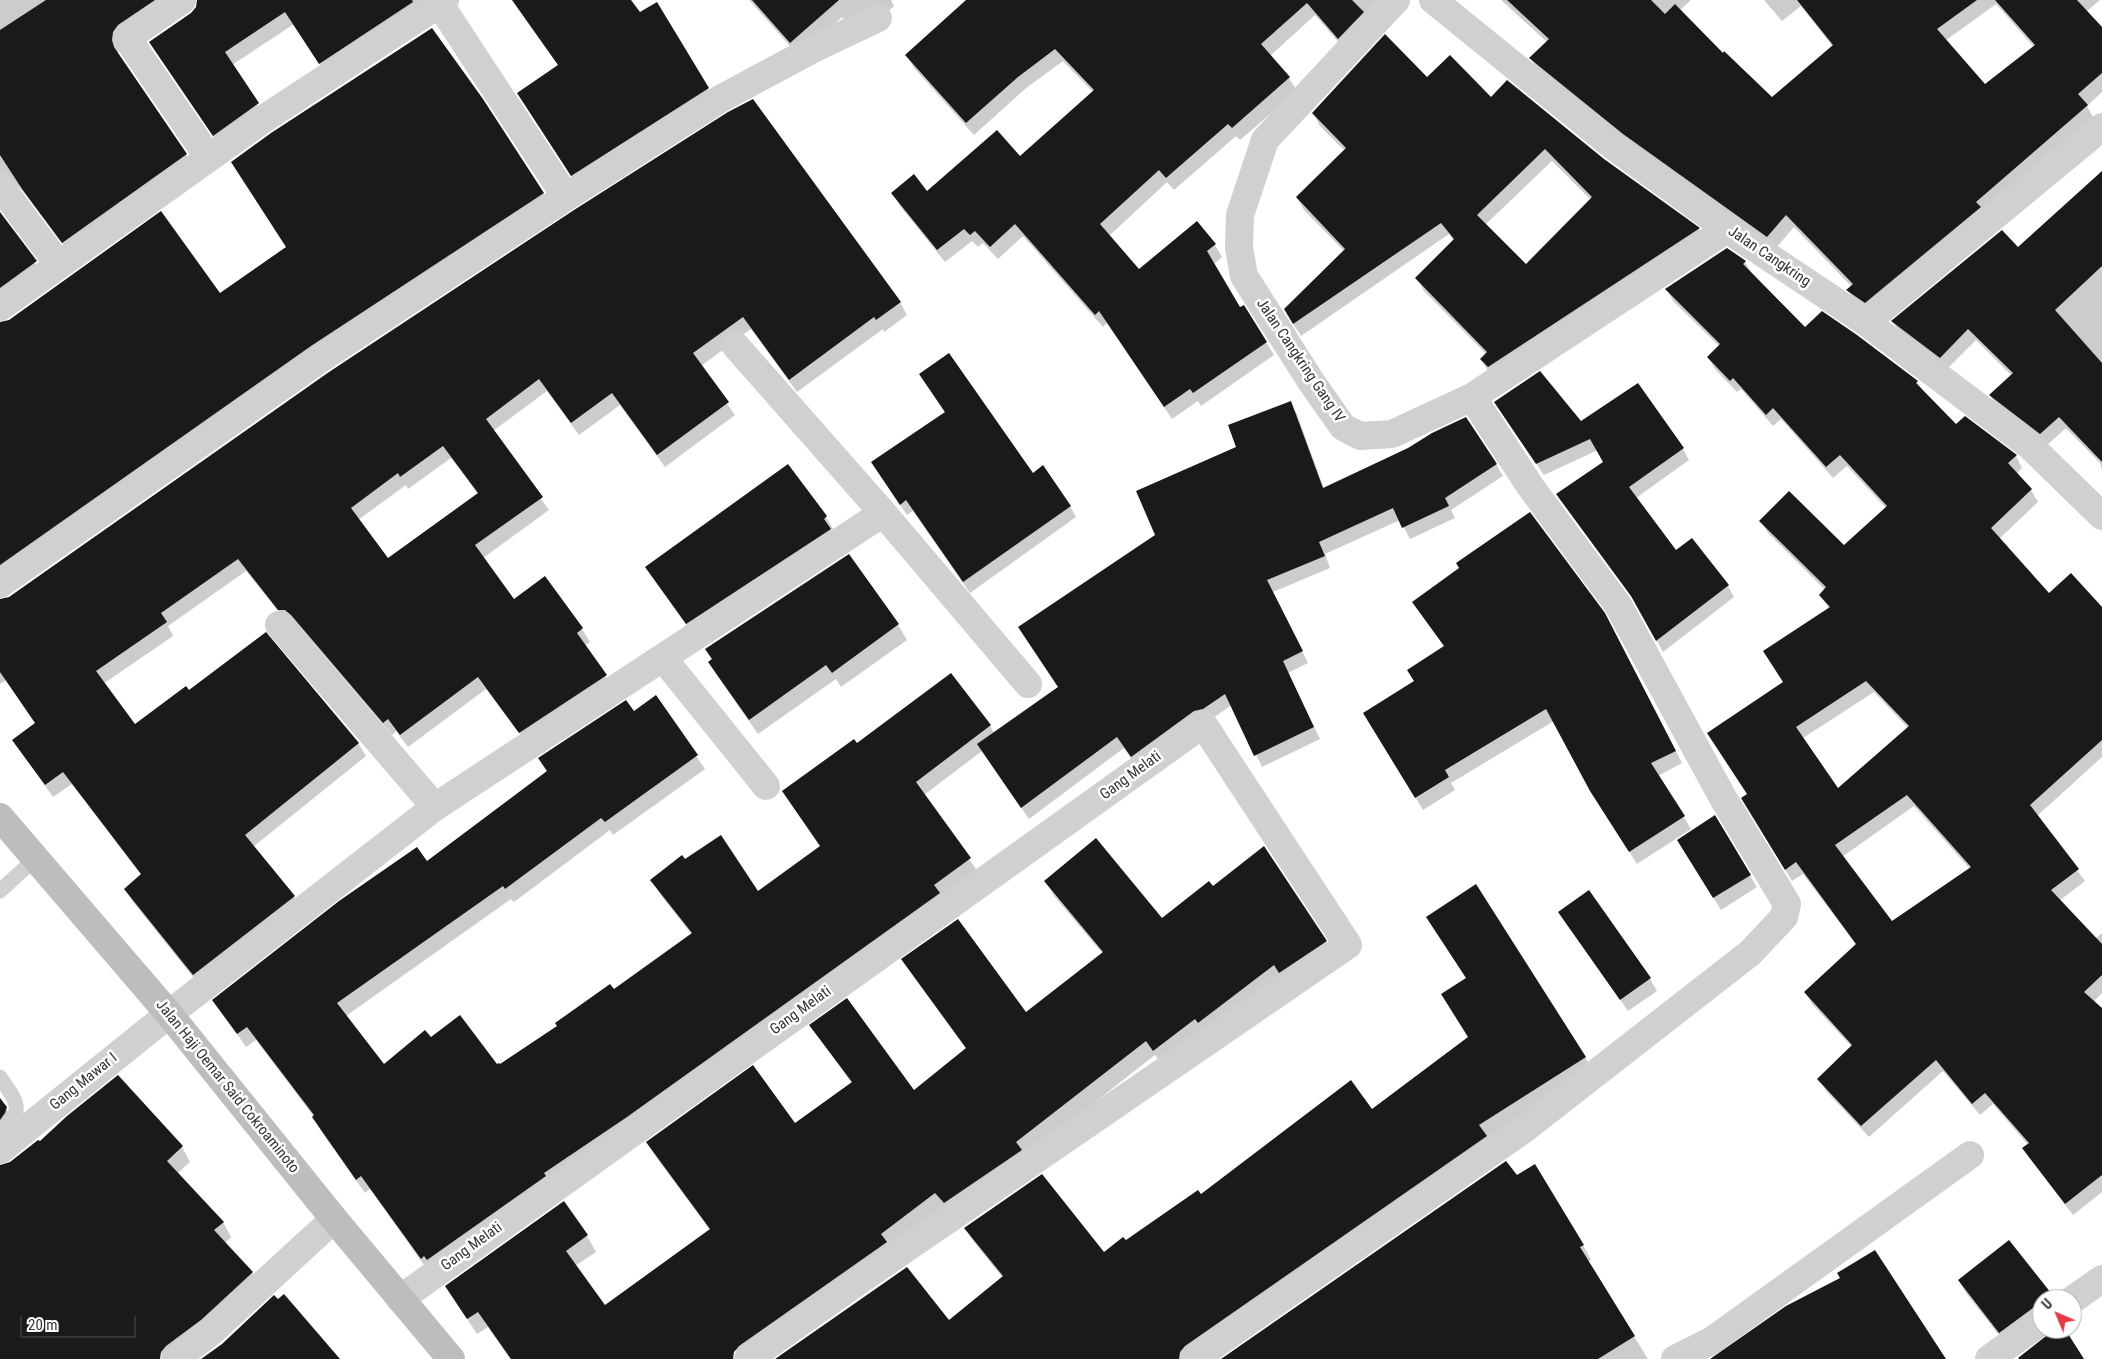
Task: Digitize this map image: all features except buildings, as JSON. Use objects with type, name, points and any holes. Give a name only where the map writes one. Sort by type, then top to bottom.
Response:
[{"type":"main road","name":"Jalan Haji Oemar Said Cokroaminoto","points":[[0,816],[169,1014],[334,1219],[451,1359]]},
{"type":"street","points":[[182,0],[127,38],[209,158]]},
{"type":"street","name":"Jalan Cangkring Gang IV","points":[[1396,0],[1265,140],[1240,215],[1239,248],[1244,276],[1331,412],[1343,427],[1360,436],[1392,434],[1472,397],[1727,229]]},
{"type":"street","name":"Jalan Cangkring","points":[[1433,0],[1613,146],[1727,229],[1866,322],[2029,445],[2102,516]]},
{"type":"street","points":[[0,307],[262,120],[440,1],[566,197]]},
{"type":"street","points":[[0,584],[320,359],[566,197],[720,99],[817,47],[878,18]]},
{"type":"street","points":[[1866,322],[2102,127]]},
{"type":"street","points":[[0,186],[60,264]]},
{"type":"street","points":[[735,344],[883,513],[1028,684]]},
{"type":"street","points":[[1194,1359],[1523,1130],[1750,953],[1784,917],[1787,904],[1723,798],[1618,605],[1530,486],[1472,397]]},
{"type":"street","name":"Gang Mawar I","points":[[0,1150],[169,1014],[435,807],[883,513]]},
{"type":"street","points":[[279,625],[435,807]]},
{"type":"street","points":[[663,658],[766,786]]},
{"type":"street","name":"Gang Melati","points":[[400,1299],[1203,724],[1348,944],[748,1359]]},
{"type":"street","points":[[1675,1359],[1711,1341],[1970,1155]]},
{"type":"street","points":[[175,1359],[211,1332],[334,1219]]},
{"type":"street","points":[[2082,1293],[2102,1278]]},
{"type":"street","points":[[1989,1359],[2032,1328]]},
{"type":"lane","points":[[0,891],[36,858]]},
{"type":"lane","points":[[0,1077],[15,1099],[17,1112],[12,1122],[0,1133]]}]
